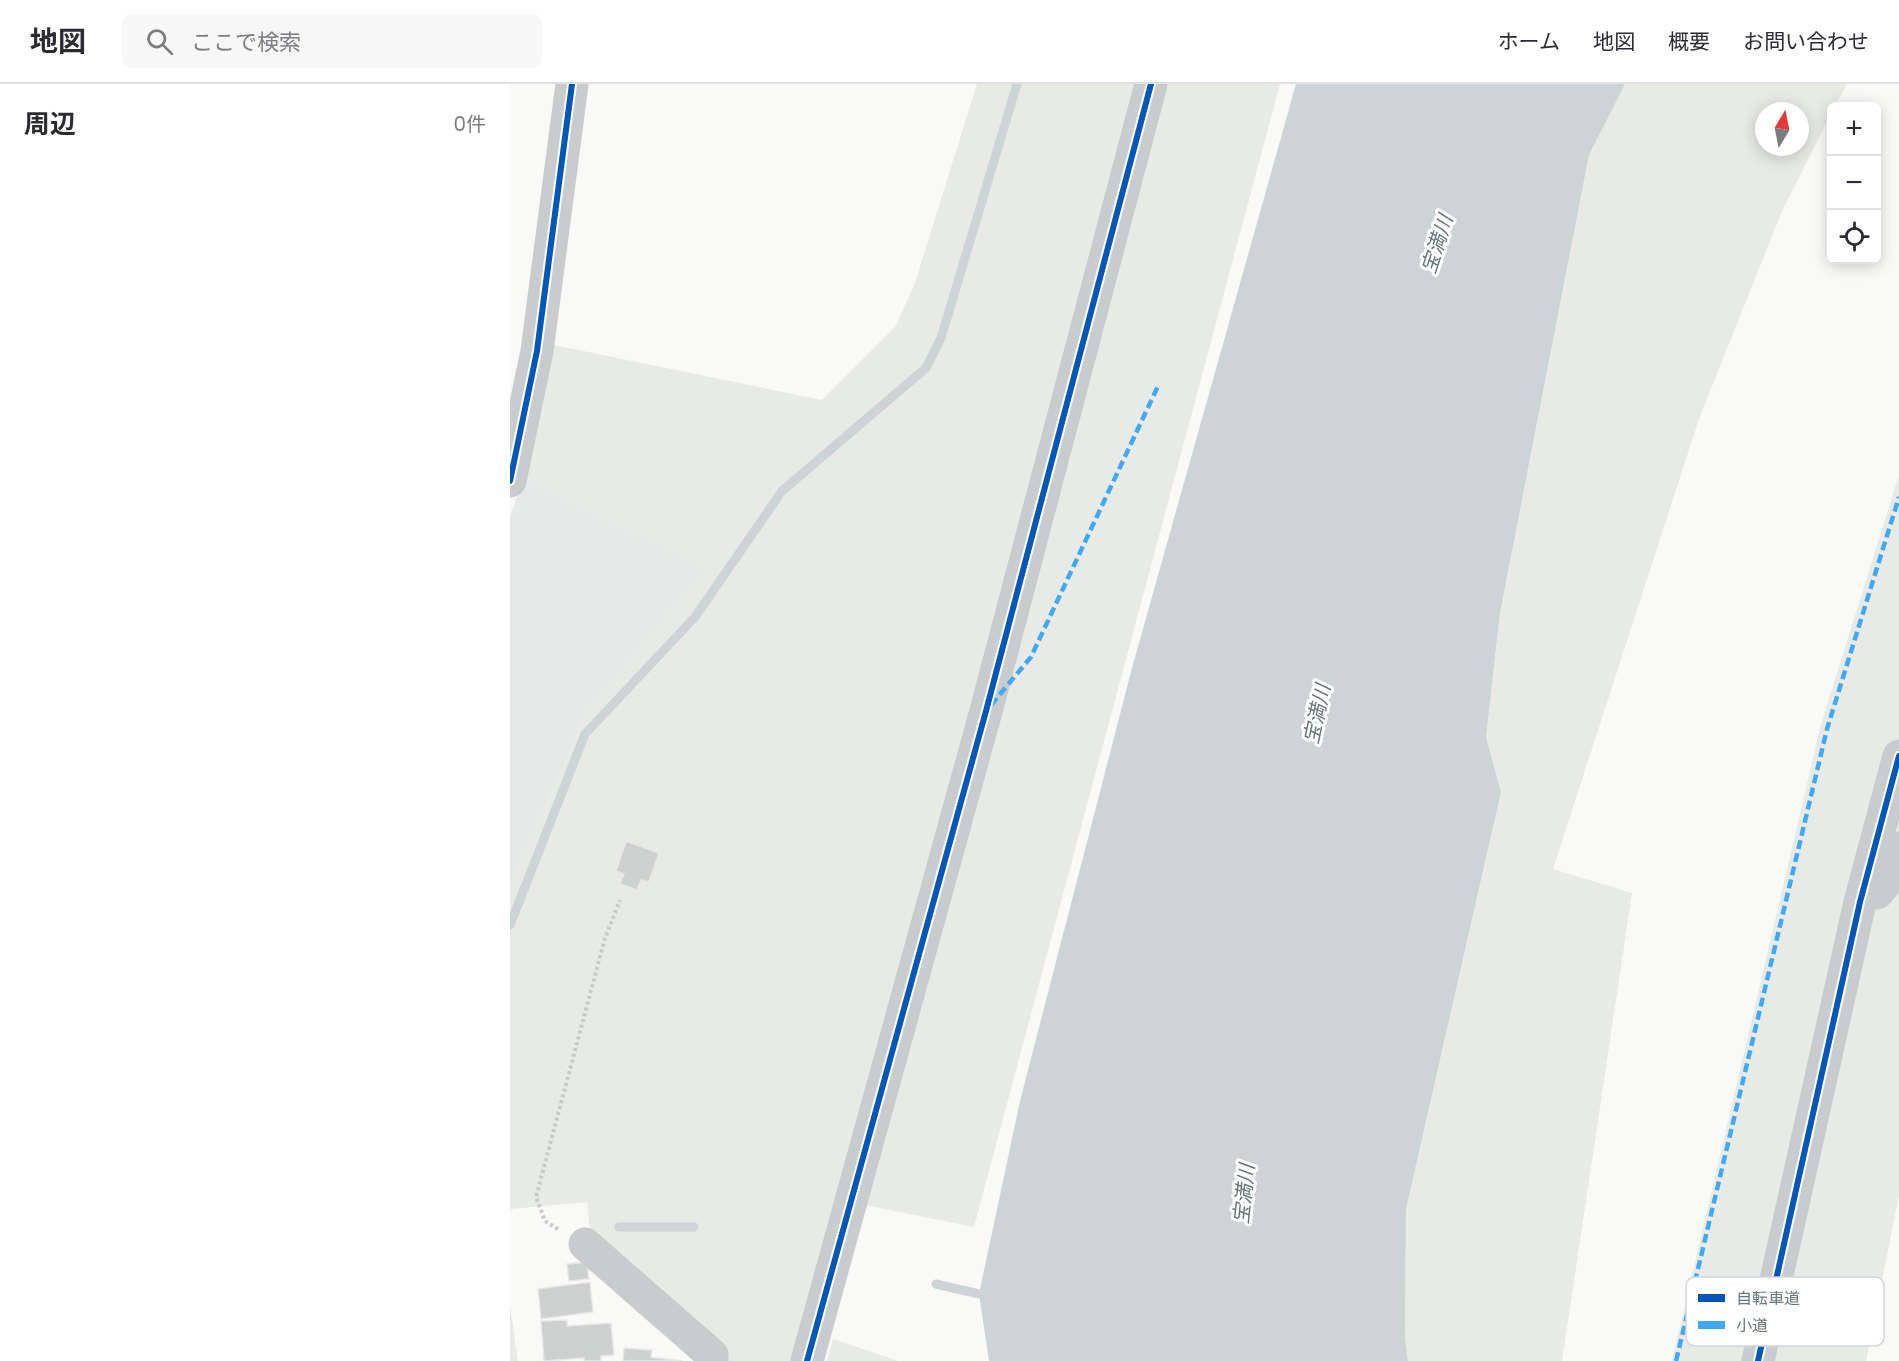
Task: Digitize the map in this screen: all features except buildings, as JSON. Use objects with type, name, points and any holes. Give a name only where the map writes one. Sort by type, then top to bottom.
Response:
[{"type":"street","points":[[510,481],[537,351],[572,84]]},
{"type":"street","points":[[807,1361],[986,711],[1151,84]]},
{"type":"street","points":[[1777,1277],[1860,902],[1899,756]]},
{"type":"street","points":[[1860,902],[1875,896],[1881,889],[1899,848]]},
{"type":"street","points":[[585,1244],[711,1359]]},
{"type":"street","points":[[1758,1361],[1761,1346]]},
{"type":"path","points":[[585,1244],[545,1221],[536,1197],[605,938],[620,900]]},
{"type":"shaded area","points":[[977,84],[1280,84],[974,1227],[865,1205],[848,1157],[790,1361],[720,1361],[591,1240],[587,1202],[510,1209],[510,885],[588,711],[708,568],[524,477],[549,344],[822,400],[895,327],[914,286]]},
{"type":"shaded area","points":[[1625,84],[1847,84],[1837,102],[1827,102],[1827,122],[1782,211],[1699,419],[1553,869],[1632,893],[1562,1361],[1408,1361],[1405,1337],[1406,1209],[1501,792],[1486,737],[1500,613],[1589,155]]},
{"type":"shaded area","points":[[1899,475],[1899,1195],[1883,1277],[1692,1277],[1821,724]]},
{"type":"shaded area","points":[[524,477],[708,568],[588,711],[510,885],[510,516]]},
{"type":"shaded area","points":[[1686,1301],[1686,1346],[1869,1346],[1866,1361],[1672,1361]]},
{"type":"shaded area","points":[[510,1306],[518,1361],[510,1361]]},
{"type":"shaded area","points":[[833,1339],[898,1361],[827,1361]]},
{"type":"water","name":"宝満川","points":[[1296,84],[1625,84],[1589,155],[1500,613],[1486,737],[1501,792],[1406,1209],[1405,1337],[1408,1361],[989,1361],[979,1294],[1020,1101],[1132,668]]},
{"type":"waterway","points":[[510,925],[585,734],[695,617],[782,491],[926,368],[941,338],[1017,84]]},
{"type":"waterway","points":[[619,1227],[694,1227]]},
{"type":"waterway","points":[[936,1284],[979,1294]]},
{"type":"marked path","points":[[991,705],[1031,657],[1159,384]]},
{"type":"marked path","points":[[1696,1277],[1827,729],[1899,497]]},
{"type":"marked path","points":[[1676,1361],[1686,1319]]},
{"type":"cycle path","points":[[510,481],[537,351],[572,84]]},
{"type":"cycle path","points":[[807,1361],[986,711],[1151,84]]},
{"type":"cycle path","points":[[1777,1277],[1860,902],[1899,756]]},
{"type":"cycle path","points":[[1758,1361],[1761,1346]]}]
